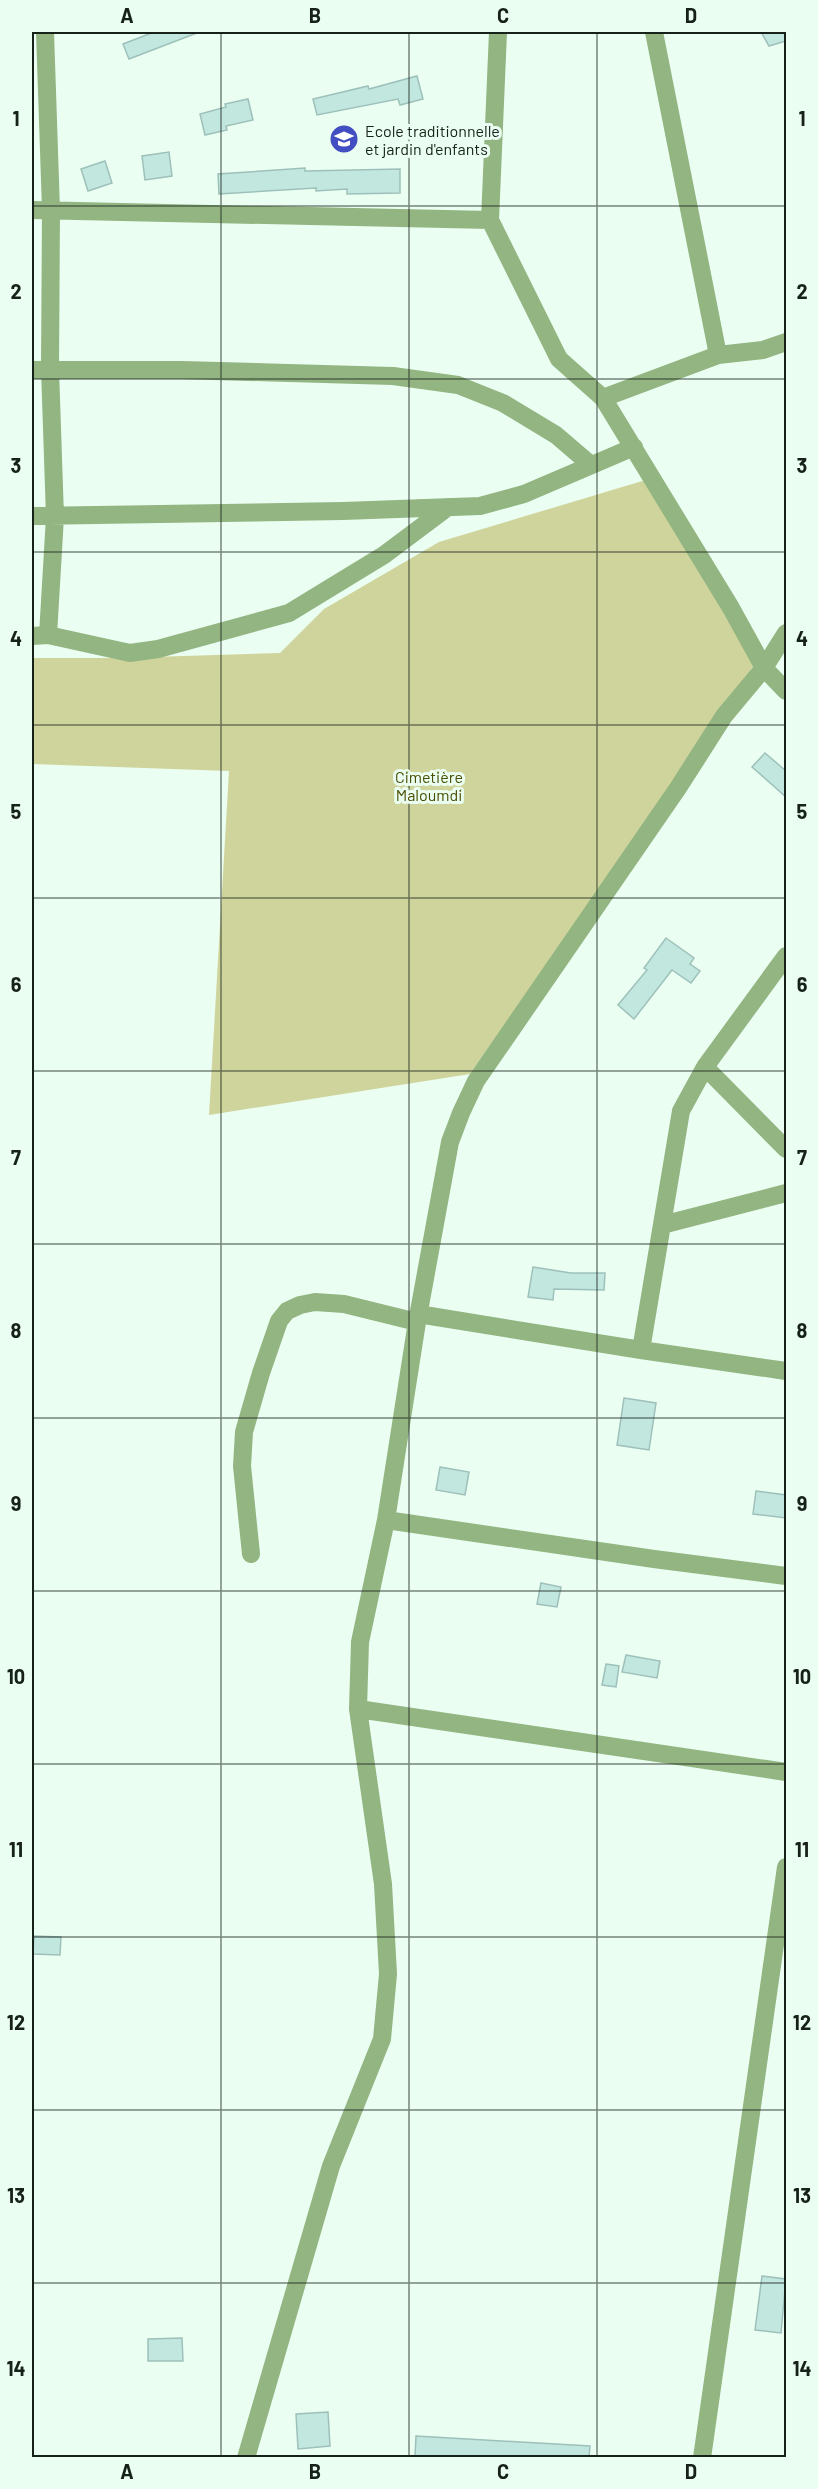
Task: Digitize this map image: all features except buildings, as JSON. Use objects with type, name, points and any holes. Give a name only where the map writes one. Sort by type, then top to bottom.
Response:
[{"type":"street","points":[[45,32],[51,210],[50,369],[55,517],[40,636],[130,653],[158,649],[289,613],[384,555],[448,507]]},
{"type":"street","points":[[498,32],[490,220],[559,358],[603,398],[731,608],[764,668],[786,691]]},
{"type":"street","points":[[654,32],[718,355]]},
{"type":"street","points":[[32,210],[490,220]]},
{"type":"street","points":[[603,398],[718,355],[763,350],[786,342]]},
{"type":"street","points":[[32,370],[181,370],[393,376],[458,385],[502,403],[556,435],[591,465]]},
{"type":"street","points":[[32,516],[480,506],[524,494],[634,447]]},
{"type":"street","points":[[246,2457],[331,2166],[382,2039],[388,1974],[383,1884],[358,1708],[360,1642],[386,1520],[418,1318],[450,1142],[476,1081],[664,808],[724,716],[764,668],[786,633]]},
{"type":"street","points":[[641,1350],[681,1111],[705,1067],[786,956]]},
{"type":"street","points":[[705,1067],[786,1149]]},
{"type":"street","points":[[662,1225],[786,1193]]},
{"type":"street","points":[[251,1554],[242,1466],[244,1432],[279,1321],[287,1311],[300,1305],[315,1302],[344,1304],[418,1318],[786,1371]]},
{"type":"street","points":[[386,1520],[786,1576]]},
{"type":"street","points":[[358,1708],[786,1772]]},
{"type":"street","points":[[702,2457],[786,1867]]},
{"type":"green space","name":"Cimetière Maloumdi","points":[[659,476],[755,664],[470,1074],[209,1115],[229,771],[32,764],[32,658],[280,653],[324,609],[439,542]]},
{"type":"place","name":"Ecole traditionnelle et jardin d'enfants","points":[[344,139]]}]
